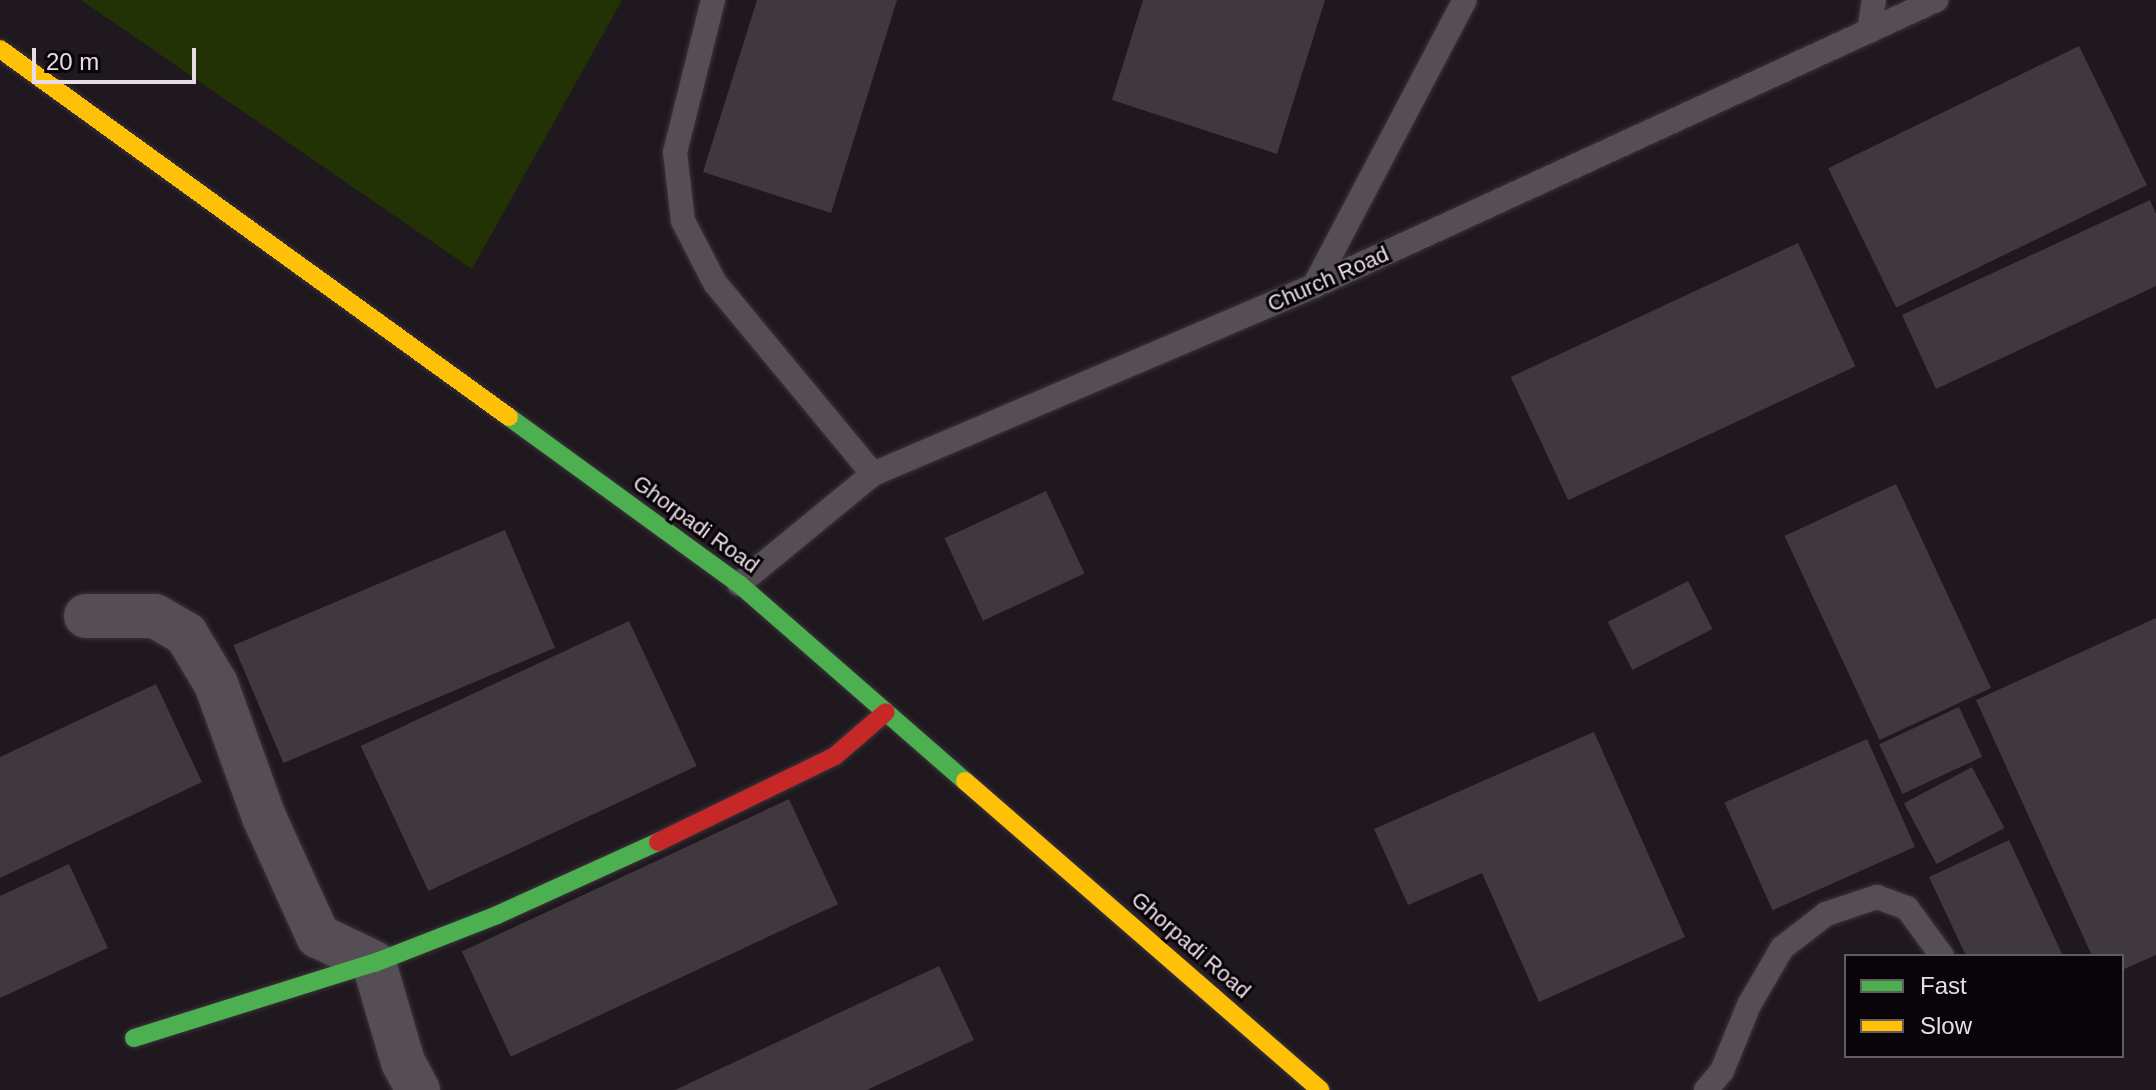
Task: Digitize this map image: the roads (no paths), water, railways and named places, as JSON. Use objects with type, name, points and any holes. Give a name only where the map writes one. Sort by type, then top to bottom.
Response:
[{"type":"main road","name":"Ghorpadi Road","points":[[0,49],[739,584],[1321,1090]]},
{"type":"main road","points":[[134,1038],[374,963],[497,915],[782,785],[835,756],[886,712]]},
{"type":"street","points":[[86,616],[155,616],[186,634],[216,684],[264,817],[318,936],[374,963],[403,1062],[418,1090]]},
{"type":"lane","points":[[713,0],[675,152],[683,221],[715,283],[873,474]]},
{"type":"lane","points":[[1314,286],[1465,0]]},
{"type":"lane","points":[[1869,31],[1874,0]]},
{"type":"lane","name":"Church Road","points":[[739,584],[873,474],[1314,286],[1936,0]]},
{"type":"lane","points":[[1706,1090],[1722,1071],[1749,1005],[1782,948],[1826,914],[1877,897],[1907,908],[1941,954]]}]
